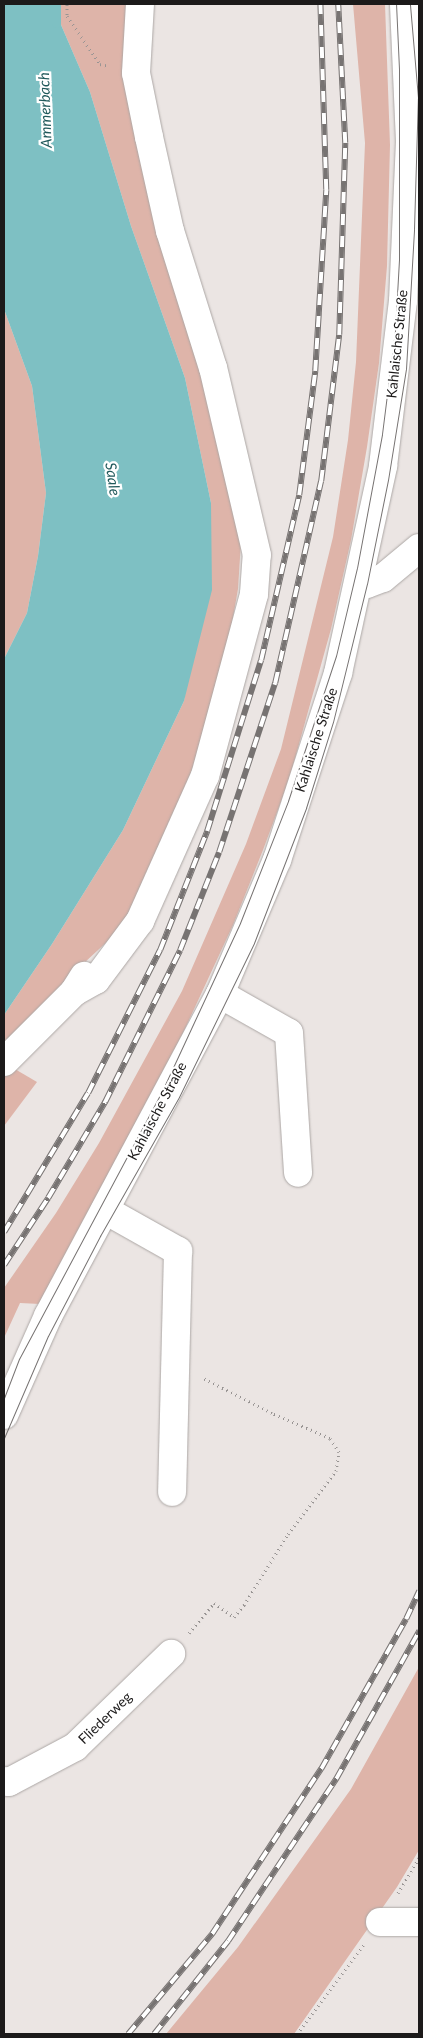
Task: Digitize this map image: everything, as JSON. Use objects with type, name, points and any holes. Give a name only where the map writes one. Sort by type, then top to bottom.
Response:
[{"type":"main road","points":[[4,1062],[74,992],[90,966],[140,921],[205,776],[254,594],[257,554],[214,368],[170,231],[136,73],[140,4]]},
{"type":"main road","name":"Kahlaische Straße","points":[[4,1415],[48,1316],[220,994],[277,860],[338,673],[359,583],[382,466],[403,301],[410,142],[404,4]]},
{"type":"main road","points":[[359,583],[367,584],[383,578],[419,548]]},
{"type":"main road","points":[[220,994],[289,1033],[298,1173]]},
{"type":"main road","points":[[105,1210],[178,1251],[172,1492]]},
{"type":"main road","name":"Fliederweg","points":[[4,1780],[9,1782],[75,1746],[171,1654]]},
{"type":"main road","points":[[380,1922],[419,1922]]},
{"type":"path","points":[[67,4],[67,16],[100,64],[136,73]]},
{"type":"path","points":[[171,1654],[214,1603],[234,1617],[244,1605],[288,1534],[336,1471],[339,1452],[330,1438],[272,1414],[175,1364]]},
{"type":"path","points":[[297,2034],[380,1922],[419,1858]]},
{"type":"shaded area","points":[[52,4],[140,4],[136,73],[241,542],[238,589],[224,669],[177,816],[125,925],[83,964],[4,1054],[4,1015],[52,944],[123,830],[184,701],[211,503],[185,378],[131,226],[90,92]]},
{"type":"shaded area","points":[[353,4],[385,4],[390,145],[387,266],[379,363],[367,447],[351,540],[331,629],[289,780],[233,925],[183,1033],[40,1304],[20,1303],[4,1338],[4,1288],[56,1213],[99,1143],[182,991],[246,844],[281,749],[333,537],[348,440],[356,362],[365,143]]},
{"type":"shaded area","points":[[4,309],[32,386],[46,493],[38,556],[27,613],[4,659]]},
{"type":"shaded area","points":[[8,1065],[37,1082],[4,1126],[4,1070]]},
{"type":"shaded area","points":[[419,1667],[419,1850],[397,1887],[294,2034],[166,2034],[238,1947],[351,1789]]},
{"type":"water","name":"Saale","points":[[4,4],[52,4],[90,92],[131,226],[185,378],[211,503],[212,590],[184,701],[123,830],[52,944],[4,1015],[4,659],[27,613],[38,556],[46,493],[32,386],[4,309]]},
{"type":"waterway","name":"Ammerbach","points":[[56,4],[56,23]]},
{"type":"tram line","points":[[4,1398],[19,1359],[163,1089],[240,923],[288,801],[336,656],[357,568],[382,434],[395,331],[399,260],[399,69],[396,4]]},
{"type":"tram line","points":[[4,1438],[48,1336],[100,1236],[179,1097],[254,943],[306,808],[333,722],[367,584],[388,480],[406,369],[414,229],[418,98],[410,4]]},
{"type":"railway","points":[[4,1232],[88,1093],[160,950],[207,831],[261,660],[299,495],[315,371],[326,190],[320,4]]},
{"type":"railway","points":[[4,1265],[48,1198],[105,1102],[180,950],[219,852],[275,683],[321,481],[339,335],[345,143],[338,4]]},
{"type":"railway","points":[[128,2034],[212,1934],[321,1769],[406,1619],[419,1591]]},
{"type":"railway","points":[[154,2034],[228,1941],[336,1779],[419,1631]]}]
